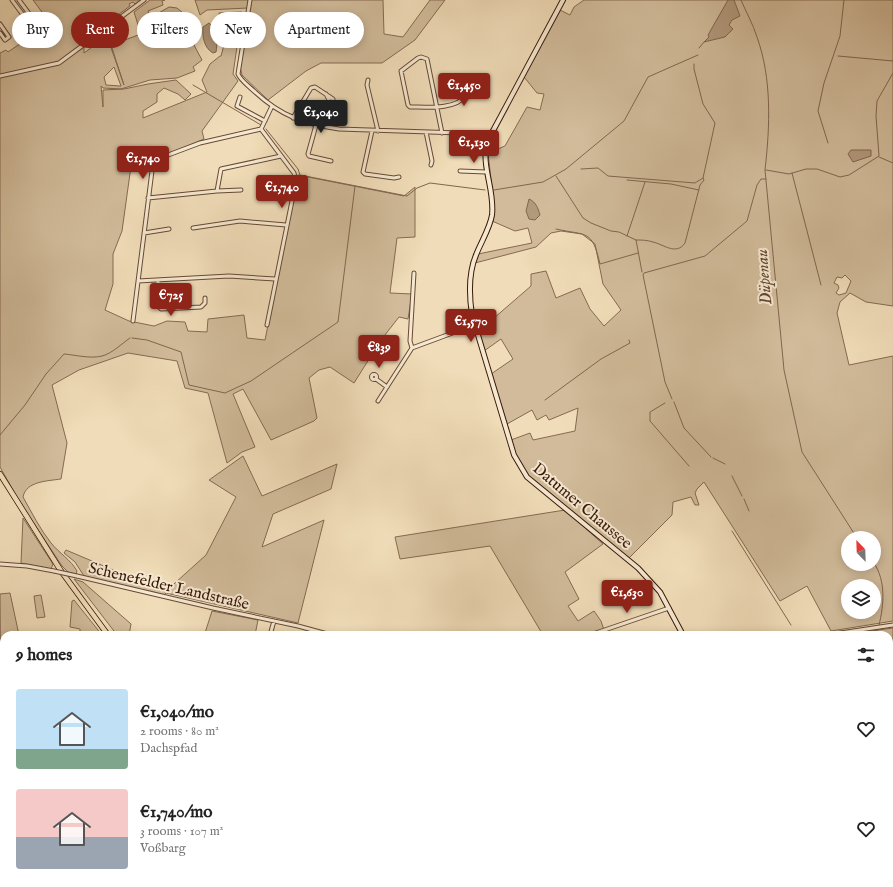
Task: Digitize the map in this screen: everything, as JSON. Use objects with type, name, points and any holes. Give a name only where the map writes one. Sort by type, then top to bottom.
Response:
[{"type":"main road","points":[[0,474],[61,571],[105,631]]},
{"type":"street","points":[[14,0],[29,23],[33,20],[19,0]]},
{"type":"street","points":[[0,76],[60,63],[144,0]]},
{"type":"street","points":[[250,0],[238,74],[241,79],[272,106],[293,118],[316,125],[372,131],[490,134]]},
{"type":"street","name":"Datumer Chaussee","points":[[563,0],[490,134],[485,153],[486,172],[492,205],[492,216],[475,256],[471,272],[470,295],[474,325],[519,466],[527,477],[638,568],[660,592],[681,631]]},
{"type":"street","points":[[0,24],[9,37],[5,40],[0,33]]},
{"type":"street","points":[[442,133],[438,107],[427,59],[421,57],[401,71],[408,105],[410,107],[438,107],[464,98],[465,83]]},
{"type":"street","points":[[368,80],[367,85],[378,131]]},
{"type":"street","points":[[293,118],[311,88],[315,87],[326,94]]},
{"type":"street","points":[[240,97],[237,106],[266,121]]},
{"type":"street","points":[[133,321],[153,163],[155,160],[200,143],[261,129],[272,106]]},
{"type":"street","points":[[316,125],[308,154],[309,156],[331,160]]},
{"type":"street","points":[[261,129],[294,173],[296,181],[275,279],[267,325]]},
{"type":"street","points":[[372,131],[363,172],[372,176],[399,177]]},
{"type":"street","points":[[426,132],[432,161],[431,165]]},
{"type":"street","points":[[217,191],[221,169],[281,156]]},
{"type":"street","points":[[460,171],[486,172]]},
{"type":"street","points":[[148,198],[241,190]]},
{"type":"street","points":[[193,228],[240,221],[286,225]]},
{"type":"street","points":[[144,233],[169,229]]},
{"type":"street","points":[[412,348],[410,341],[414,273]]},
{"type":"street","points":[[138,281],[235,276],[275,279]]},
{"type":"street","points":[[158,280],[159,307],[161,310],[201,307],[205,303],[205,298]]},
{"type":"street","points":[[378,401],[412,348],[474,325]]},
{"type":"street","points":[[376,379],[388,387]]},
{"type":"street","name":"Schenefelder Landstraße","points":[[0,564],[27,566],[54,571],[315,631]]},
{"type":"street","points":[[602,631],[669,608]]},
{"type":"street","points":[[271,631],[274,621]]},
{"type":"street","points":[[855,631],[893,625]]},
{"type":"shaded area","points":[[33,0],[141,0],[135,4],[133,2],[129,4],[130,6],[122,12],[71,12],[71,48],[84,48],[84,53],[91,48],[111,48],[124,85],[112,48],[129,48],[129,38],[137,35],[137,48],[196,48],[202,60],[193,67],[195,71],[177,78],[150,80],[121,89],[103,88],[101,86],[103,107],[103,90],[124,89],[176,80],[191,94],[185,100],[178,94],[164,88],[157,94],[157,102],[143,111],[143,118],[207,92],[202,80],[210,64],[221,56],[223,48],[237,48],[233,74],[238,81],[202,131],[204,139],[150,161],[132,159],[122,231],[113,254],[113,284],[105,310],[129,321],[154,326],[167,321],[185,322],[188,331],[207,332],[208,319],[244,315],[247,338],[265,340],[298,175],[404,196],[415,187],[415,237],[397,238],[390,293],[412,294],[408,319],[399,317],[381,340],[354,383],[330,367],[319,370],[309,378],[317,418],[314,421],[271,440],[243,389],[233,394],[255,447],[242,452],[227,463],[208,393],[185,388],[177,361],[128,353],[79,370],[52,385],[67,443],[61,479],[44,481],[33,485],[28,488],[23,497],[47,538],[74,567],[77,571],[76,574],[68,572],[62,566],[21,504],[0,467],[0,53],[6,50],[8,52],[14,48],[63,48],[63,12],[42,12]],"holes":[[[114,67],[121,86],[106,85],[104,77]]]},
{"type":"shaded area","points":[[150,0],[165,0],[162,1],[163,5],[148,11],[137,12],[137,21],[134,12]]},
{"type":"shaded area","points":[[195,0],[248,0],[248,8],[207,10],[202,14],[202,12],[199,12]]},
{"type":"shaded area","points":[[251,0],[383,0],[384,34],[403,37],[430,0],[445,0],[415,40],[382,63],[321,63],[306,71],[268,100],[242,75],[240,66],[243,48],[266,48],[266,12],[249,12]]},
{"type":"shaded area","points":[[584,0],[893,0],[893,306],[866,302],[850,293],[840,302],[837,313],[849,365],[893,356],[893,621],[831,631],[807,586],[780,601],[704,482],[695,493],[699,505],[695,505],[691,497],[673,502],[672,515],[628,559],[527,476],[514,454],[511,440],[530,433],[533,440],[575,431],[578,408],[549,420],[546,415],[537,420],[532,410],[507,424],[491,374],[513,359],[501,339],[484,351],[479,331],[531,286],[531,274],[546,271],[556,298],[580,288],[590,309],[604,326],[621,310],[603,284],[595,244],[582,234],[561,231],[551,233],[536,247],[475,263],[478,254],[532,243],[528,228],[515,231],[492,221],[494,205],[488,153],[505,146],[527,107],[540,110],[544,94],[537,93],[524,77],[560,10],[570,15],[574,7]],"holes":[[[845,275],[851,281],[846,293],[839,295],[836,293],[839,288],[838,285],[834,283],[837,277],[842,278]]]},
{"type":"shaded area","points":[[728,0],[734,0],[740,16],[732,20],[729,25],[733,29],[725,37],[704,42],[709,37],[708,35]]},
{"type":"shaded area","points":[[169,7],[177,8],[182,12],[160,12]]},
{"type":"shaded area","points":[[209,23],[210,24],[210,48],[216,48],[216,52],[213,53],[210,51],[206,45],[203,38],[203,27]]},
{"type":"shaded area","points":[[851,150],[871,150],[871,156],[853,162],[848,154]]},
{"type":"shaded area","points":[[529,199],[535,204],[540,215],[535,220],[529,219],[526,211]]},
{"type":"shaded area","points":[[243,456],[262,496],[337,464],[331,489],[273,514],[262,547],[324,520],[298,623],[166,593],[164,595],[84,576],[75,562],[64,553],[66,550],[165,592],[206,555],[236,497],[209,480]]},
{"type":"shaded area","points":[[565,510],[603,544],[565,572],[579,599],[568,606],[578,621],[594,611],[601,621],[604,630],[541,631],[490,546],[400,559],[395,537]]},
{"type":"shaded area","points":[[23,518],[53,564],[51,569],[21,563]]},
{"type":"shaded area","points":[[74,579],[83,582],[131,624],[130,631],[114,631]]},
{"type":"shaded area","points":[[10,593],[18,631],[0,631],[0,594]]},
{"type":"shaded area","points":[[41,595],[45,617],[37,618],[34,596]]},
{"type":"shaded area","points":[[74,600],[99,631],[80,631],[80,629],[70,627],[72,601]]},
{"type":"shaded area","points":[[212,611],[258,620],[256,631],[206,631]]},
{"type":"shaded area","points":[[893,628],[893,631],[871,631]]},
{"type":"waterway","name":"Düpenau","points":[[741,0],[757,37],[762,53],[767,86],[769,120],[765,170],[784,370],[802,452],[853,531]]},
{"type":"waterway","points":[[828,143],[818,111],[824,83],[840,36],[844,0]]},
{"type":"waterway","points":[[699,48],[704,42]]},
{"type":"waterway","points":[[494,190],[543,182],[566,169],[624,121],[648,77],[698,55]]},
{"type":"waterway","points":[[838,56],[893,61]]},
{"type":"waterway","points":[[636,240],[651,241],[674,249],[678,249],[685,243],[700,185],[704,180],[703,178],[715,123],[703,104],[694,64]]},
{"type":"waterway","points":[[766,170],[789,174],[806,169],[817,169],[840,177],[849,175],[879,156],[876,116],[877,101],[893,73]]},
{"type":"waterway","points":[[193,85],[261,125]]},
{"type":"waterway","points":[[266,129],[298,169],[300,175],[407,196],[417,188],[430,183],[485,190]]},
{"type":"waterway","points":[[879,157],[893,163]]},
{"type":"waterway","points":[[581,169],[598,168],[608,176],[695,183],[703,178]]},
{"type":"waterway","points":[[792,173],[821,285]]},
{"type":"waterway","points":[[556,176],[583,218],[591,223],[611,231],[619,232],[636,240],[642,272]]},
{"type":"waterway","points":[[672,399],[665,382],[643,275],[644,273],[705,256],[747,221],[757,185],[761,179],[766,179]]},
{"type":"waterway","points":[[627,180],[671,184],[699,190]]},
{"type":"waterway","points":[[627,236],[645,182]]},
{"type":"waterway","points":[[132,338],[147,340],[181,352],[189,385],[225,393],[251,381],[338,322],[355,186]]},
{"type":"waterway","points":[[556,229],[581,234],[591,239],[600,264],[638,253]]},
{"type":"waterway","points":[[0,435],[25,405],[46,374],[64,354],[88,357],[102,356],[113,351],[130,338]]},
{"type":"waterway","points":[[545,400],[601,359],[630,343],[629,340]]},
{"type":"waterway","points":[[674,402],[684,428],[711,457]]},
{"type":"waterway","points":[[665,403],[650,412],[650,421],[689,466]]},
{"type":"waterway","points":[[713,458],[725,464]]},
{"type":"waterway","points":[[732,476],[742,496]]},
{"type":"waterway","points":[[744,499],[749,511]]},
{"type":"waterway","points":[[732,531],[791,625]]},
{"type":"waterway","name":"Düpenau","points":[[878,571],[881,577],[883,593],[879,625]]}]
